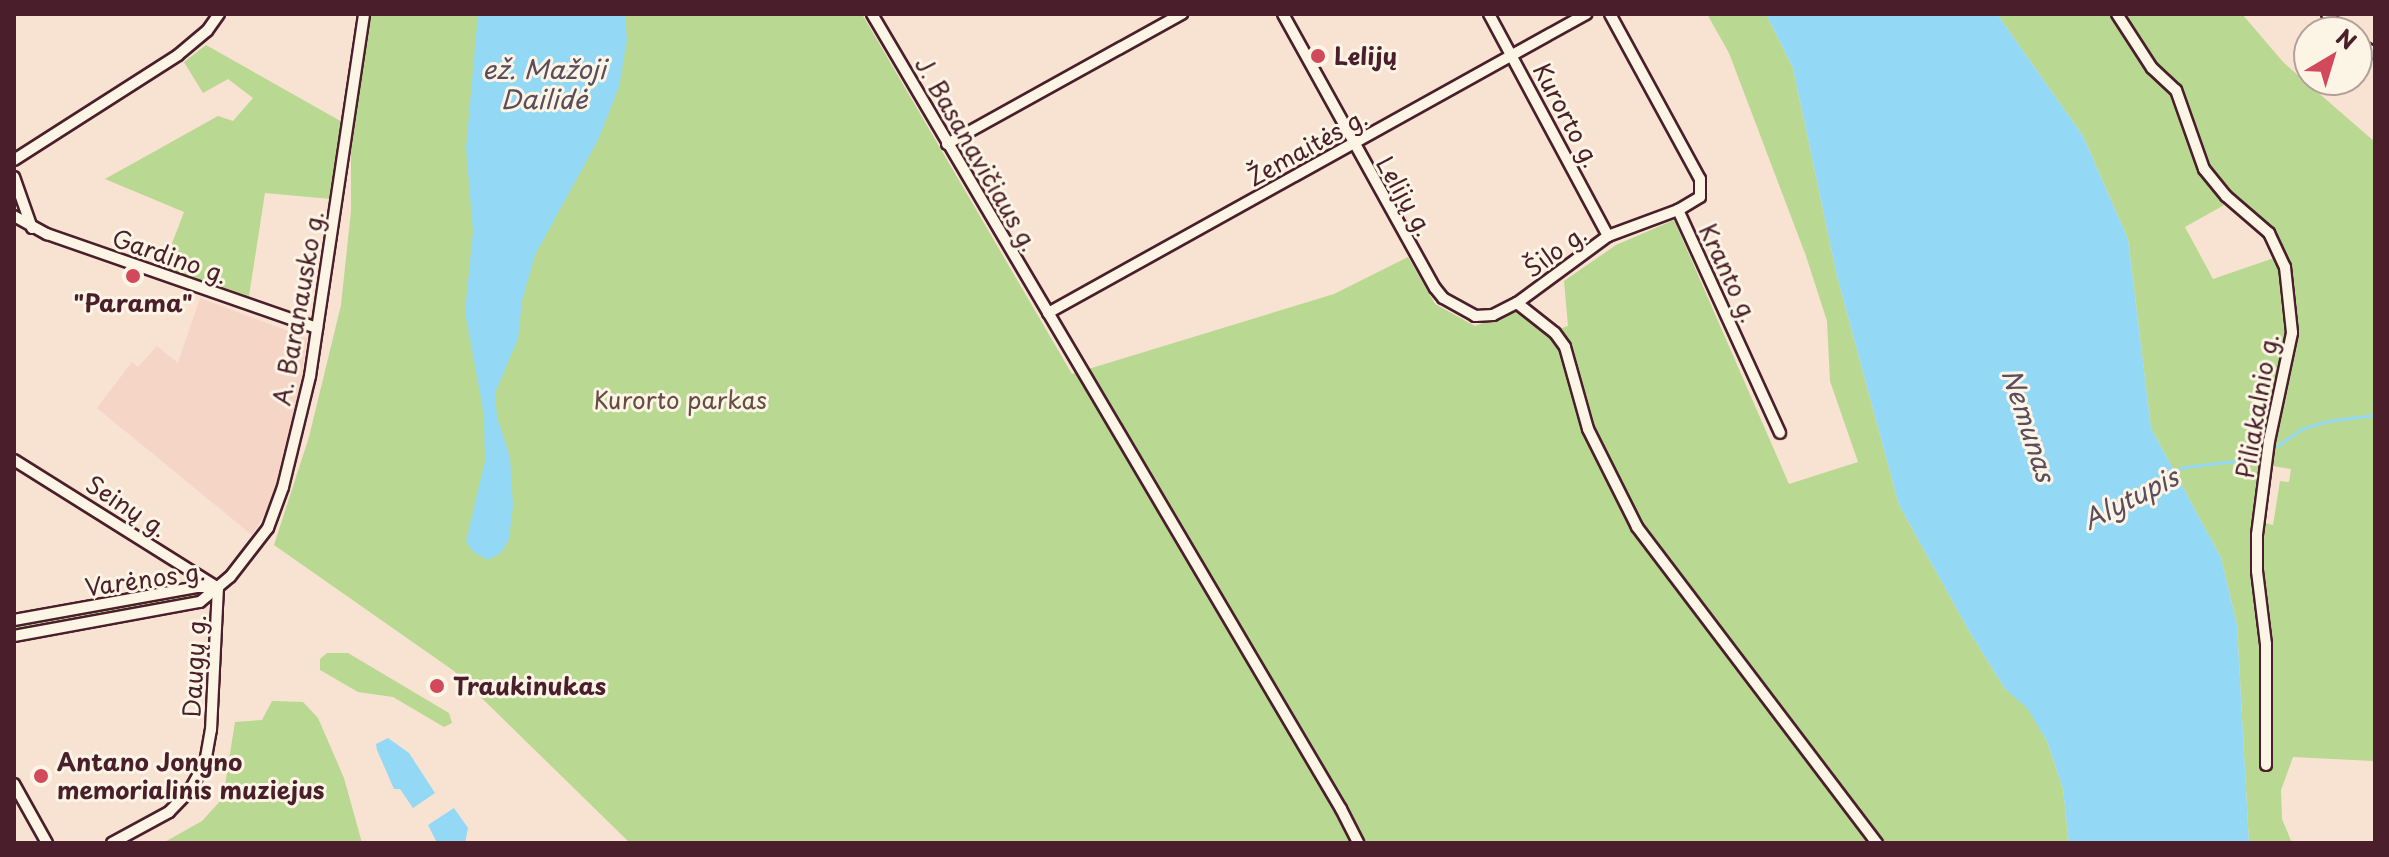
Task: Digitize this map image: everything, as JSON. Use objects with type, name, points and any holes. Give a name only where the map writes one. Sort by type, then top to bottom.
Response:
[{"type":"street","points":[[14,160],[178,55],[207,31],[219,14]]},
{"type":"street","name":"J. Basanavičiaus g.","points":[[872,14],[1358,843]]},
{"type":"street","points":[[947,144],[1182,14]]},
{"type":"street","name":"Lelijų g.","points":[[1283,14],[1435,288],[1457,306]]},
{"type":"street","name":"Kurorto g.","points":[[1489,14],[1608,236]]},
{"type":"street","name":"Žemaitės g.","points":[[1048,313],[1586,14]]},
{"type":"street","name":"Kranto g.","points":[[1610,14],[1700,179],[1700,197],[1678,210],[1780,433]]},
{"type":"street","name":"Piliakalnio g.","points":[[2117,14],[2152,68],[2176,90],[2204,169],[2226,196],[2269,233],[2285,267],[2292,333],[2269,441],[2257,535],[2257,571],[2266,644],[2266,765]]},
{"type":"street","name":"A. Baranausko g.","points":[[218,588],[242,564],[275,511],[310,376],[360,16]]},
{"type":"street","points":[[14,177],[32,228]]},
{"type":"street","name":"Šilo g.","points":[[1457,306],[1475,316],[1517,303],[1608,236],[1678,210]]},
{"type":"street","name":"Gardino g.","points":[[14,216],[32,228],[317,328]]},
{"type":"street","points":[[1517,303],[1555,333],[1565,347],[1588,429],[1637,527],[1877,843]]},
{"type":"street","name":"Seinų g.","points":[[14,460],[218,588]]},
{"type":"street","name":"Varėnos g.","points":[[14,620],[198,587],[218,588]]},
{"type":"street","name":"Varėnos g.","points":[[14,636],[200,602],[218,588]]},
{"type":"street","name":"Daugų g.","points":[[112,843],[169,812],[190,790],[205,763],[211,730],[218,588]]},
{"type":"street","points":[[14,784],[47,843]]},
{"type":"shaded area","points":[[200,298],[307,338],[297,409],[273,501],[252,535],[97,408],[132,362],[138,367],[157,346],[178,363]]},
{"type":"green space","name":"Kurorto parkas","points":[[369,14],[862,14],[1072,374],[1334,294],[1408,257],[1435,304],[1475,326],[1518,309],[1554,331],[1568,326],[1564,281],[1616,245],[1674,220],[1789,484],[1858,462],[1830,381],[1827,321],[1806,256],[1729,53],[1707,14],[1766,14],[1793,68],[1837,276],[1899,505],[2005,689],[2027,707],[2047,741],[2063,789],[2069,843],[630,843],[454,671],[274,545],[309,437],[341,305],[351,211],[351,150]]},
{"type":"green space","points":[[1997,14],[2242,14],[2293,71],[2293,96],[2322,96],[2375,142],[2375,779],[2373,761],[2293,757],[2281,790],[2282,819],[2292,843],[2249,843],[2237,625],[2221,558],[2151,428],[2128,239],[2083,136]],"holes":[[[2226,204],[2258,228],[2274,258],[2213,279],[2185,227]],[[2272,466],[2291,469],[2289,482],[2280,481],[2273,525],[2264,523]]]},
{"type":"green space","points":[[206,45],[344,123],[331,199],[265,193],[249,296],[163,267],[184,212],[105,179],[218,116],[233,121],[253,98],[228,79],[203,93],[184,62]]},
{"type":"green space","points":[[200,591],[198,597],[14,631],[14,624]]},
{"type":"green space","points":[[327,653],[348,653],[449,713],[452,723],[444,727],[393,697],[358,692],[320,670],[320,659]]},
{"type":"green space","points":[[272,701],[303,702],[318,718],[344,778],[362,843],[163,843],[202,821],[223,798],[235,722],[262,720]]},
{"type":"water","name":"ež. Mažoji Dailidė","points":[[478,14],[625,14],[627,40],[619,87],[598,140],[535,255],[522,301],[518,339],[495,393],[497,417],[510,457],[513,506],[509,539],[502,552],[488,560],[473,552],[466,541],[485,461],[484,415],[465,312],[473,231],[466,148]]},
{"type":"water","name":"Nemunas","points":[[1766,14],[1997,14],[2083,136],[2128,239],[2151,428],[2221,558],[2237,625],[2249,843],[2069,843],[2063,789],[2047,741],[2027,708],[2005,689],[1899,505],[1837,276],[1793,68]]},
{"type":"water","points":[[388,738],[409,753],[435,793],[413,808],[400,789],[394,789],[377,750],[376,744]]},
{"type":"water","points":[[454,808],[468,828],[465,843],[434,843],[436,841],[428,825]]},
{"type":"waterway","name":"Alytupis","points":[[2277,446],[2301,429],[2327,421],[2375,415]]},
{"type":"waterway","name":"Alytupis","points":[[2169,473],[2185,467],[2243,460]]},
{"type":"place","name":"Lelijų","points":[[1318,56]]},
{"type":"place","name":"\"Parama\"","points":[[133,276]]},
{"type":"place","name":"Traukinukas","points":[[437,686]]},
{"type":"place","name":"Antano Jonyno memorialinis muziejus","points":[[41,776]]}]
